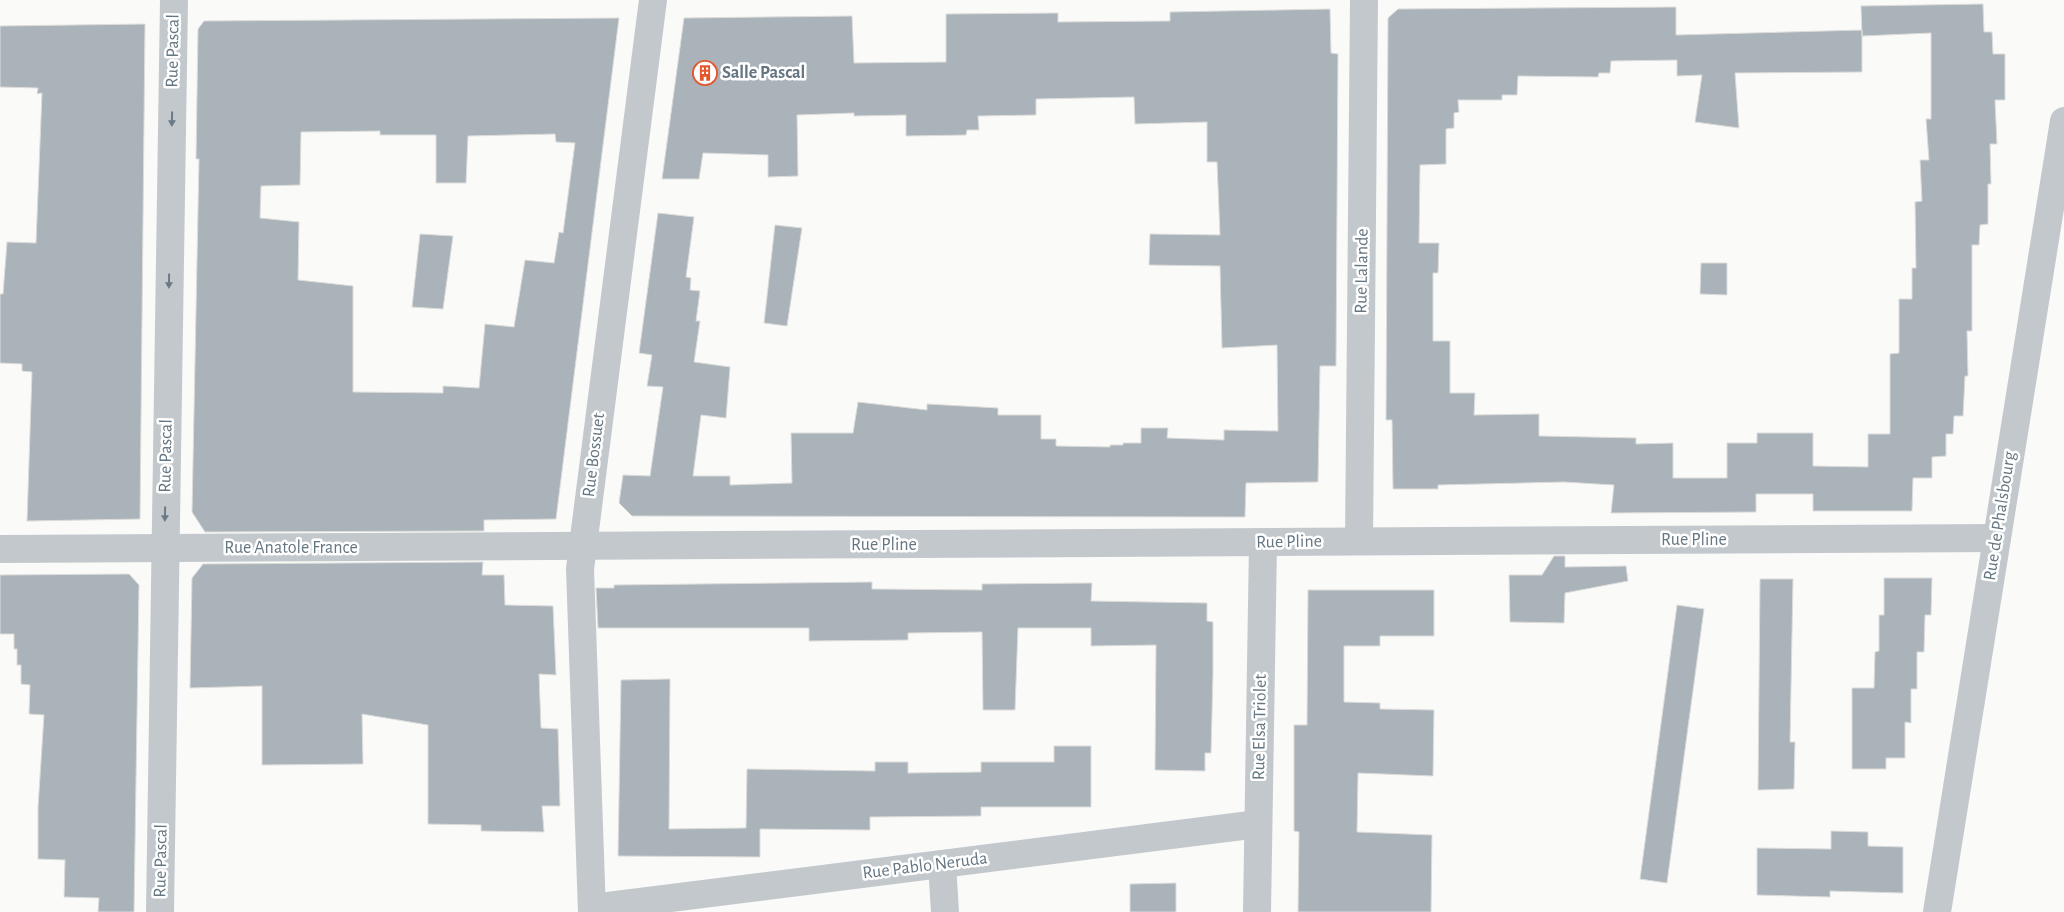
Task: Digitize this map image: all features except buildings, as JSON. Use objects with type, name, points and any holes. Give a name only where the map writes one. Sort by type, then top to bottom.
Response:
[{"type":"street","name":"Rue Pascal","points":[[160,912],[164,549],[174,0]]},
{"type":"street","name":"Rue Bossuet","points":[[592,910],[579,607],[582,547],[653,0]]},
{"type":"street","name":"Rue Lalande","points":[[1359,541],[1364,0]]},
{"type":"street","name":"Rue de Phalsbourg","points":[[1937,912],[2064,121]]},
{"type":"street","name":"Rue Pline","points":[[582,547],[1997,538]]},
{"type":"street","name":"Rue Elsa Triolet","points":[[1258,912],[1263,543]]},
{"type":"street","name":"Rue Anatole France","points":[[0,549],[582,547]]},
{"type":"street","name":"Rue Pablo Neruda","points":[[592,910],[1258,824]]},
{"type":"street","points":[[942,864],[945,912]]},
{"type":"place","name":"Salle Pascal","points":[[705,73]]}]
